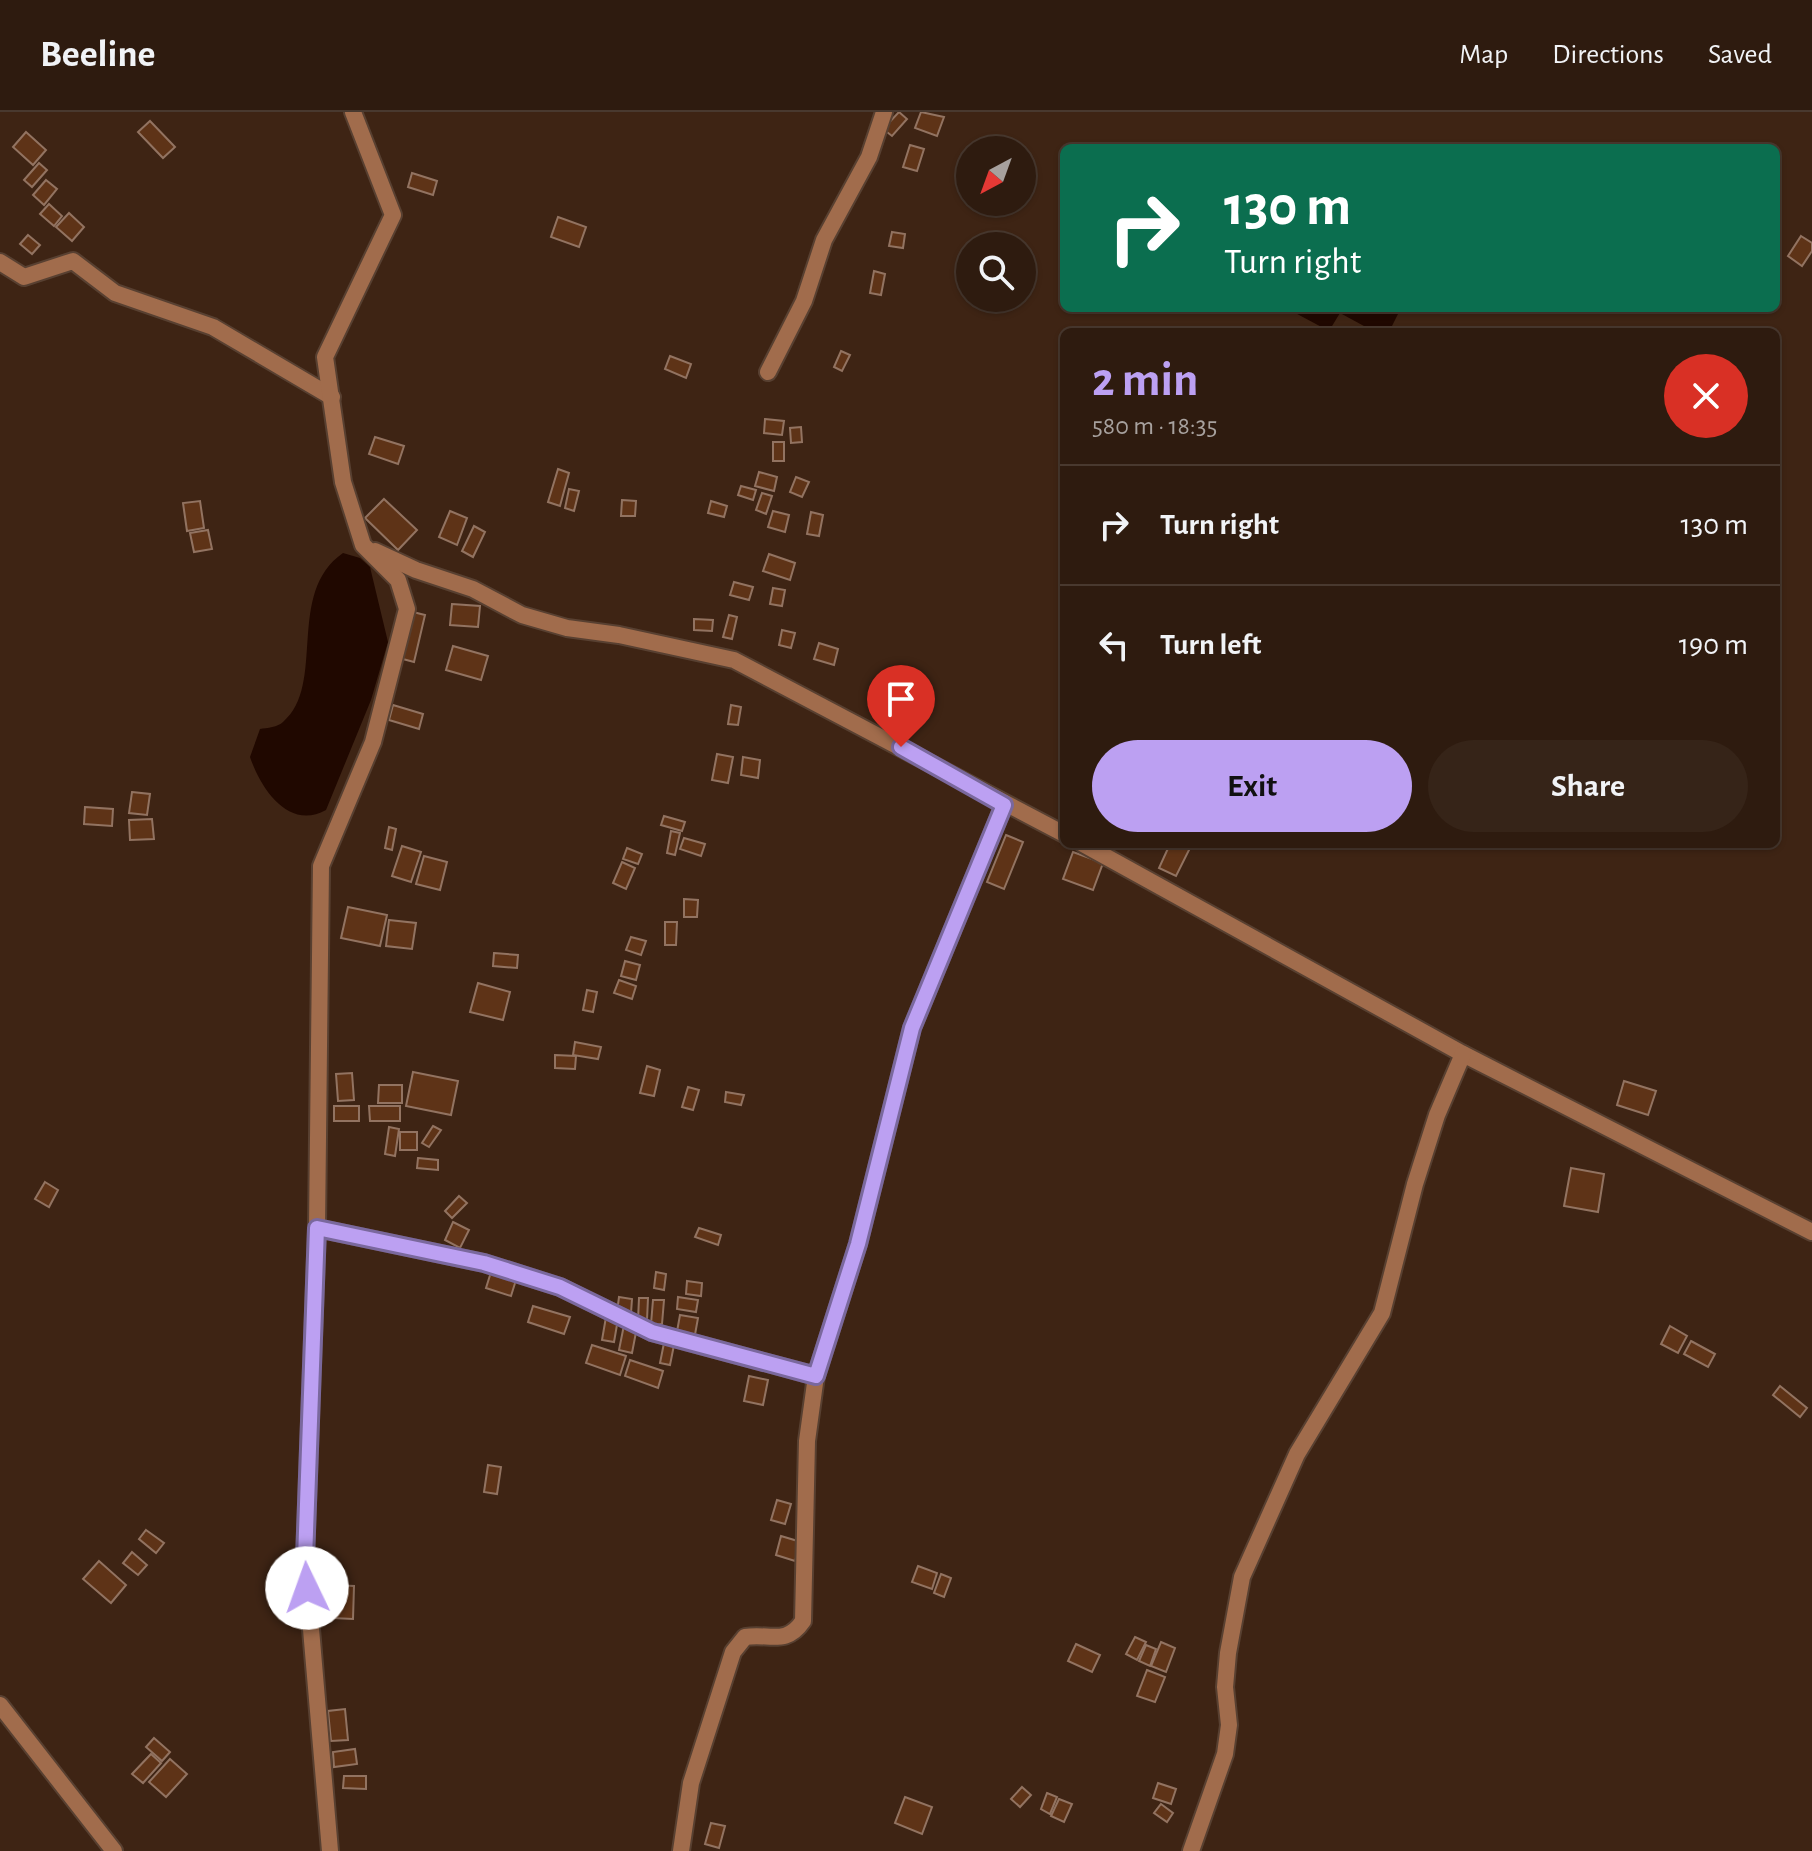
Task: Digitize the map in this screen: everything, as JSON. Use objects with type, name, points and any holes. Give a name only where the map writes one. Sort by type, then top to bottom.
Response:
[{"type":"street","points":[[330,1851],[305,1559],[317,1228],[321,866],[373,742],[407,609],[398,580],[363,545],[343,482],[325,357],[393,215],[353,112]]},
{"type":"street","points":[[768,372],[804,301],[824,240],[869,157],[884,112]]},
{"type":"street","points":[[0,262],[24,277],[73,261],[115,293],[213,327],[332,397]]},
{"type":"street","points":[[363,545],[416,570],[473,589],[522,615],[567,628],[619,635],[734,660],[1060,832]]},
{"type":"street","points":[[681,1851],[691,1783],[708,1740],[733,1652],[745,1637],[783,1639],[792,1636],[803,1621],[807,1441],[816,1376],[858,1244],[912,1028],[1004,805]]},
{"type":"street","points":[[1090,848],[1463,1054],[1812,1232]]},
{"type":"street","points":[[1191,1851],[1225,1754],[1229,1725],[1225,1687],[1228,1653],[1242,1577],[1297,1454],[1326,1401],[1371,1338],[1382,1313],[1415,1184],[1437,1115],[1463,1054]]},
{"type":"street","points":[[317,1228],[484,1263],[560,1287],[652,1332],[816,1376]]},
{"type":"street","points":[[0,1705],[114,1851]]},
{"type":"shaded area","points":[[1293,312],[1399,312],[1391,328],[1368,328],[1340,313],[1331,328],[1323,328]]},
{"type":"shaded area","points":[[343,553],[360,558],[370,567],[388,642],[371,700],[326,810],[300,815],[278,803],[268,792],[250,757],[260,729],[281,724],[296,706],[303,686],[315,591],[326,570]]},
{"type":"building","points":[[899,112],[907,119],[892,136],[883,129]]},
{"type":"building","points":[[921,112],[944,117],[937,136],[915,128]]},
{"type":"building","points":[[150,121],[175,147],[163,158],[138,132]]},
{"type":"building","points":[[26,132],[46,150],[33,165],[13,147]]},
{"type":"building","points":[[910,145],[924,149],[917,171],[903,167]]},
{"type":"building","points":[[39,163],[47,170],[32,187],[24,180]]},
{"type":"building","points":[[412,173],[437,181],[433,195],[408,187]]},
{"type":"building","points":[[46,180],[57,189],[44,205],[33,195]]},
{"type":"building","points":[[49,204],[62,216],[54,226],[40,214]]},
{"type":"building","points":[[69,213],[84,227],[72,241],[56,227]]},
{"type":"building","points":[[558,217],[586,227],[579,247],[551,237]]},
{"type":"building","points":[[892,232],[905,234],[903,248],[889,246]]},
{"type":"building","points":[[28,235],[40,245],[32,254],[20,244]]},
{"type":"building","points":[[1801,236],[1812,243],[1812,251],[1802,266],[1788,256]]},
{"type":"building","points":[[874,271],[885,274],[881,295],[870,293]]},
{"type":"building","points":[[841,351],[850,355],[842,371],[834,367]]},
{"type":"building","points":[[670,356],[691,364],[686,378],[665,369]]},
{"type":"building","points":[[765,419],[784,421],[782,435],[764,433]]},
{"type":"building","points":[[801,427],[802,442],[791,443],[790,428]]},
{"type":"building","points":[[375,437],[404,446],[398,464],[369,454]]},
{"type":"building","points":[[773,442],[784,442],[784,461],[773,461]]},
{"type":"building","points":[[558,469],[569,473],[560,506],[548,502]]},
{"type":"building","points":[[759,472],[777,477],[774,491],[755,486]]},
{"type":"building","points":[[796,477],[809,482],[802,497],[790,492]]},
{"type":"building","points":[[741,486],[756,490],[753,500],[738,495]]},
{"type":"building","points":[[569,489],[579,491],[574,511],[565,508]]},
{"type":"building","points":[[762,493],[772,496],[766,514],[756,510]]},
{"type":"building","points":[[384,499],[417,530],[398,550],[365,518]]},
{"type":"building","points":[[622,500],[636,501],[635,516],[621,516]]},
{"type":"building","points":[[200,501],[204,528],[187,531],[183,503]]},
{"type":"building","points":[[711,501],[727,506],[724,517],[708,513]]},
{"type":"building","points":[[450,511],[467,518],[457,545],[439,537]]},
{"type":"building","points":[[773,511],[789,515],[785,532],[768,527]]},
{"type":"building","points":[[811,512],[823,515],[819,536],[807,534]]},
{"type":"building","points":[[474,526],[485,532],[473,557],[462,551]]},
{"type":"building","points":[[208,530],[212,549],[194,552],[190,533]]},
{"type":"building","points":[[769,554],[795,563],[790,580],[763,571]]},
{"type":"building","points":[[734,582],[753,587],[749,600],[730,595]]},
{"type":"building","points":[[773,588],[785,590],[782,606],[770,604]]},
{"type":"building","points":[[452,604],[480,606],[478,627],[450,625]]},
{"type":"building","points":[[409,611],[425,615],[414,662],[399,658]]},
{"type":"building","points":[[729,615],[737,617],[732,639],[723,637]]},
{"type":"building","points":[[694,619],[713,620],[712,631],[694,630]]},
{"type":"building","points":[[782,630],[795,633],[791,648],[779,645]]},
{"type":"building","points":[[819,643],[838,649],[834,665],[814,659]]},
{"type":"building","points":[[453,646],[488,656],[481,680],[446,670]]},
{"type":"building","points":[[393,705],[423,714],[419,729],[389,720]]},
{"type":"building","points":[[731,705],[741,707],[738,725],[728,724]]},
{"type":"building","points":[[717,754],[733,757],[728,783],[712,780]]},
{"type":"building","points":[[743,757],[760,760],[758,778],[741,775]]},
{"type":"building","points":[[132,792],[150,794],[147,815],[129,813]]},
{"type":"building","points":[[85,807],[113,809],[112,826],[84,824]]},
{"type":"building","points":[[664,816],[685,822],[682,831],[661,825]]},
{"type":"building","points":[[152,819],[154,839],[130,840],[129,820]]},
{"type":"building","points":[[389,827],[396,829],[392,850],[385,848]]},
{"type":"building","points":[[671,831],[680,833],[675,855],[667,853]]},
{"type":"building","points":[[1006,835],[1023,842],[1004,889],[987,882]]},
{"type":"building","points":[[684,838],[705,844],[701,856],[680,849]]},
{"type":"building","points":[[402,846],[421,852],[411,882],[392,876]]},
{"type":"building","points":[[627,848],[642,854],[638,864],[623,859]]},
{"type":"building","points":[[1168,848],[1190,848],[1176,876],[1159,868]]},
{"type":"building","points":[[1073,852],[1103,863],[1093,890],[1063,879]]},
{"type":"building","points":[[424,856],[447,862],[440,890],[416,884]]},
{"type":"building","points":[[622,862],[635,868],[626,889],[613,883]]},
{"type":"building","points":[[684,899],[698,900],[697,917],[684,917]]},
{"type":"building","points":[[348,907],[387,915],[380,946],[341,938]]},
{"type":"building","points":[[389,920],[416,923],[412,949],[386,946]]},
{"type":"building","points":[[665,922],[677,922],[676,945],[665,945]]},
{"type":"building","points":[[631,937],[646,941],[641,955],[626,950]]},
{"type":"building","points":[[494,953],[518,955],[517,968],[493,966]]},
{"type":"building","points":[[625,961],[640,965],[636,980],[621,976]]},
{"type":"building","points":[[619,980],[636,986],[632,999],[614,993]]},
{"type":"building","points":[[478,983],[510,992],[503,1020],[470,1012]]},
{"type":"building","points":[[587,990],[597,992],[593,1012],[583,1010]]},
{"type":"building","points":[[575,1042],[601,1047],[598,1059],[573,1055]]},
{"type":"building","points":[[555,1055],[576,1056],[575,1069],[555,1068]]},
{"type":"building","points":[[647,1066],[660,1070],[654,1096],[640,1093]]},
{"type":"building","points":[[413,1072],[458,1081],[451,1115],[406,1106]]},
{"type":"building","points":[[352,1073],[354,1100],[338,1101],[336,1074]]},
{"type":"building","points":[[1624,1081],[1656,1091],[1648,1115],[1617,1105]]},
{"type":"building","points":[[379,1085],[402,1085],[402,1103],[378,1103]]},
{"type":"building","points":[[688,1087],[699,1090],[693,1110],[682,1107]]},
{"type":"building","points":[[726,1092],[744,1095],[741,1105],[725,1102]]},
{"type":"building","points":[[334,1106],[359,1106],[359,1121],[334,1121]]},
{"type":"building","points":[[369,1106],[400,1106],[400,1121],[370,1121]]},
{"type":"building","points":[[433,1126],[441,1130],[429,1147],[422,1143]]},
{"type":"building","points":[[389,1127],[399,1129],[395,1156],[385,1154]]},
{"type":"building","points":[[400,1132],[417,1132],[417,1150],[400,1150]]},
{"type":"building","points":[[418,1158],[438,1160],[438,1170],[417,1168]]},
{"type":"building","points":[[1571,1168],[1604,1174],[1598,1212],[1564,1206]]},
{"type":"building","points":[[45,1182],[58,1190],[49,1207],[35,1199]]},
{"type":"building","points":[[459,1196],[467,1203],[452,1218],[445,1211]]},
{"type":"building","points":[[453,1222],[469,1230],[460,1248],[445,1240]]},
{"type":"building","points":[[699,1228],[721,1235],[718,1245],[695,1237]]},
{"type":"building","points":[[491,1272],[516,1280],[511,1296],[486,1288]]},
{"type":"building","points":[[656,1272],[666,1274],[664,1290],[654,1288]]},
{"type":"building","points":[[687,1281],[702,1283],[701,1296],[686,1294]]},
{"type":"building","points":[[619,1297],[632,1299],[631,1313],[617,1312]]},
{"type":"building","points":[[678,1297],[698,1300],[696,1312],[677,1309]]},
{"type":"building","points":[[639,1298],[648,1298],[647,1320],[638,1320]]},
{"type":"building","points":[[653,1300],[664,1300],[662,1324],[651,1324]]},
{"type":"building","points":[[533,1306],[570,1317],[564,1334],[528,1322]]},
{"type":"building","points":[[680,1315],[698,1318],[694,1340],[676,1337]]},
{"type":"building","points":[[606,1317],[618,1319],[614,1342],[602,1340]]},
{"type":"building","points":[[624,1325],[637,1327],[632,1353],[619,1350]]},
{"type":"building","points":[[1670,1326],[1687,1336],[1678,1353],[1661,1344]]},
{"type":"building","points":[[1691,1341],[1715,1354],[1708,1367],[1684,1354]]},
{"type":"building","points":[[664,1343],[674,1345],[670,1365],[660,1363]]},
{"type":"building","points":[[592,1345],[626,1356],[620,1375],[586,1363]]},
{"type":"building","points":[[630,1360],[663,1371],[658,1388],[625,1376]]},
{"type":"building","points":[[749,1376],[768,1380],[763,1405],[744,1401]]},
{"type":"building","points":[[1780,1386],[1807,1408],[1800,1417],[1773,1395]]},
{"type":"building","points":[[488,1465],[501,1467],[497,1494],[484,1492]]},
{"type":"building","points":[[777,1500],[791,1504],[785,1524],[771,1520]]},
{"type":"building","points":[[146,1530],[164,1543],[156,1553],[139,1539]]},
{"type":"building","points":[[781,1536],[801,1542],[795,1561],[776,1555]]},
{"type":"building","points":[[132,1552],[147,1565],[138,1575],[123,1563]]},
{"type":"building","points":[[99,1561],[126,1585],[111,1603],[83,1579]]},
{"type":"building","points":[[918,1566],[937,1573],[932,1589],[912,1582]]},
{"type":"building","points":[[941,1574],[951,1578],[944,1597],[934,1593]]},
{"type":"building","points":[[334,1585],[354,1586],[353,1619],[333,1618]]},
{"type":"building","points":[[1135,1637],[1146,1642],[1137,1660],[1126,1654]]},
{"type":"building","points":[[1161,1642],[1175,1648],[1166,1672],[1151,1666]]},
{"type":"building","points":[[1076,1644],[1100,1655],[1092,1672],[1068,1661]]},
{"type":"building","points":[[1146,1645],[1156,1649],[1150,1666],[1139,1661]]},
{"type":"building","points":[[1147,1670],[1165,1677],[1155,1702],[1137,1696]]},
{"type":"building","points":[[345,1709],[348,1740],[331,1741],[328,1711]]},
{"type":"building","points":[[154,1738],[170,1752],[162,1761],[146,1747]]},
{"type":"building","points":[[355,1749],[357,1764],[334,1767],[333,1752]]},
{"type":"building","points":[[151,1754],[161,1763],[143,1783],[132,1774]]},
{"type":"building","points":[[170,1759],[187,1774],[166,1797],[149,1782]]},
{"type":"building","points":[[344,1776],[366,1776],[366,1789],[343,1788]]},
{"type":"building","points":[[1158,1783],[1176,1789],[1171,1804],[1153,1798]]},
{"type":"building","points":[[1022,1787],[1031,1795],[1020,1807],[1011,1799]]},
{"type":"building","points":[[1047,1793],[1057,1797],[1050,1814],[1041,1809]]},
{"type":"building","points":[[905,1797],[932,1807],[922,1834],[895,1823]]},
{"type":"building","points":[[1059,1799],[1072,1804],[1064,1822],[1051,1816]]},
{"type":"building","points":[[1161,1804],[1173,1813],[1167,1822],[1154,1813]]},
{"type":"building","points":[[711,1823],[725,1826],[719,1848],[705,1844]]},
{"type":"route","points":[[307,1588],[305,1559],[317,1228],[484,1263],[560,1287],[652,1332],[816,1376],[858,1244],[912,1028],[1004,805],[901,747]]}]
